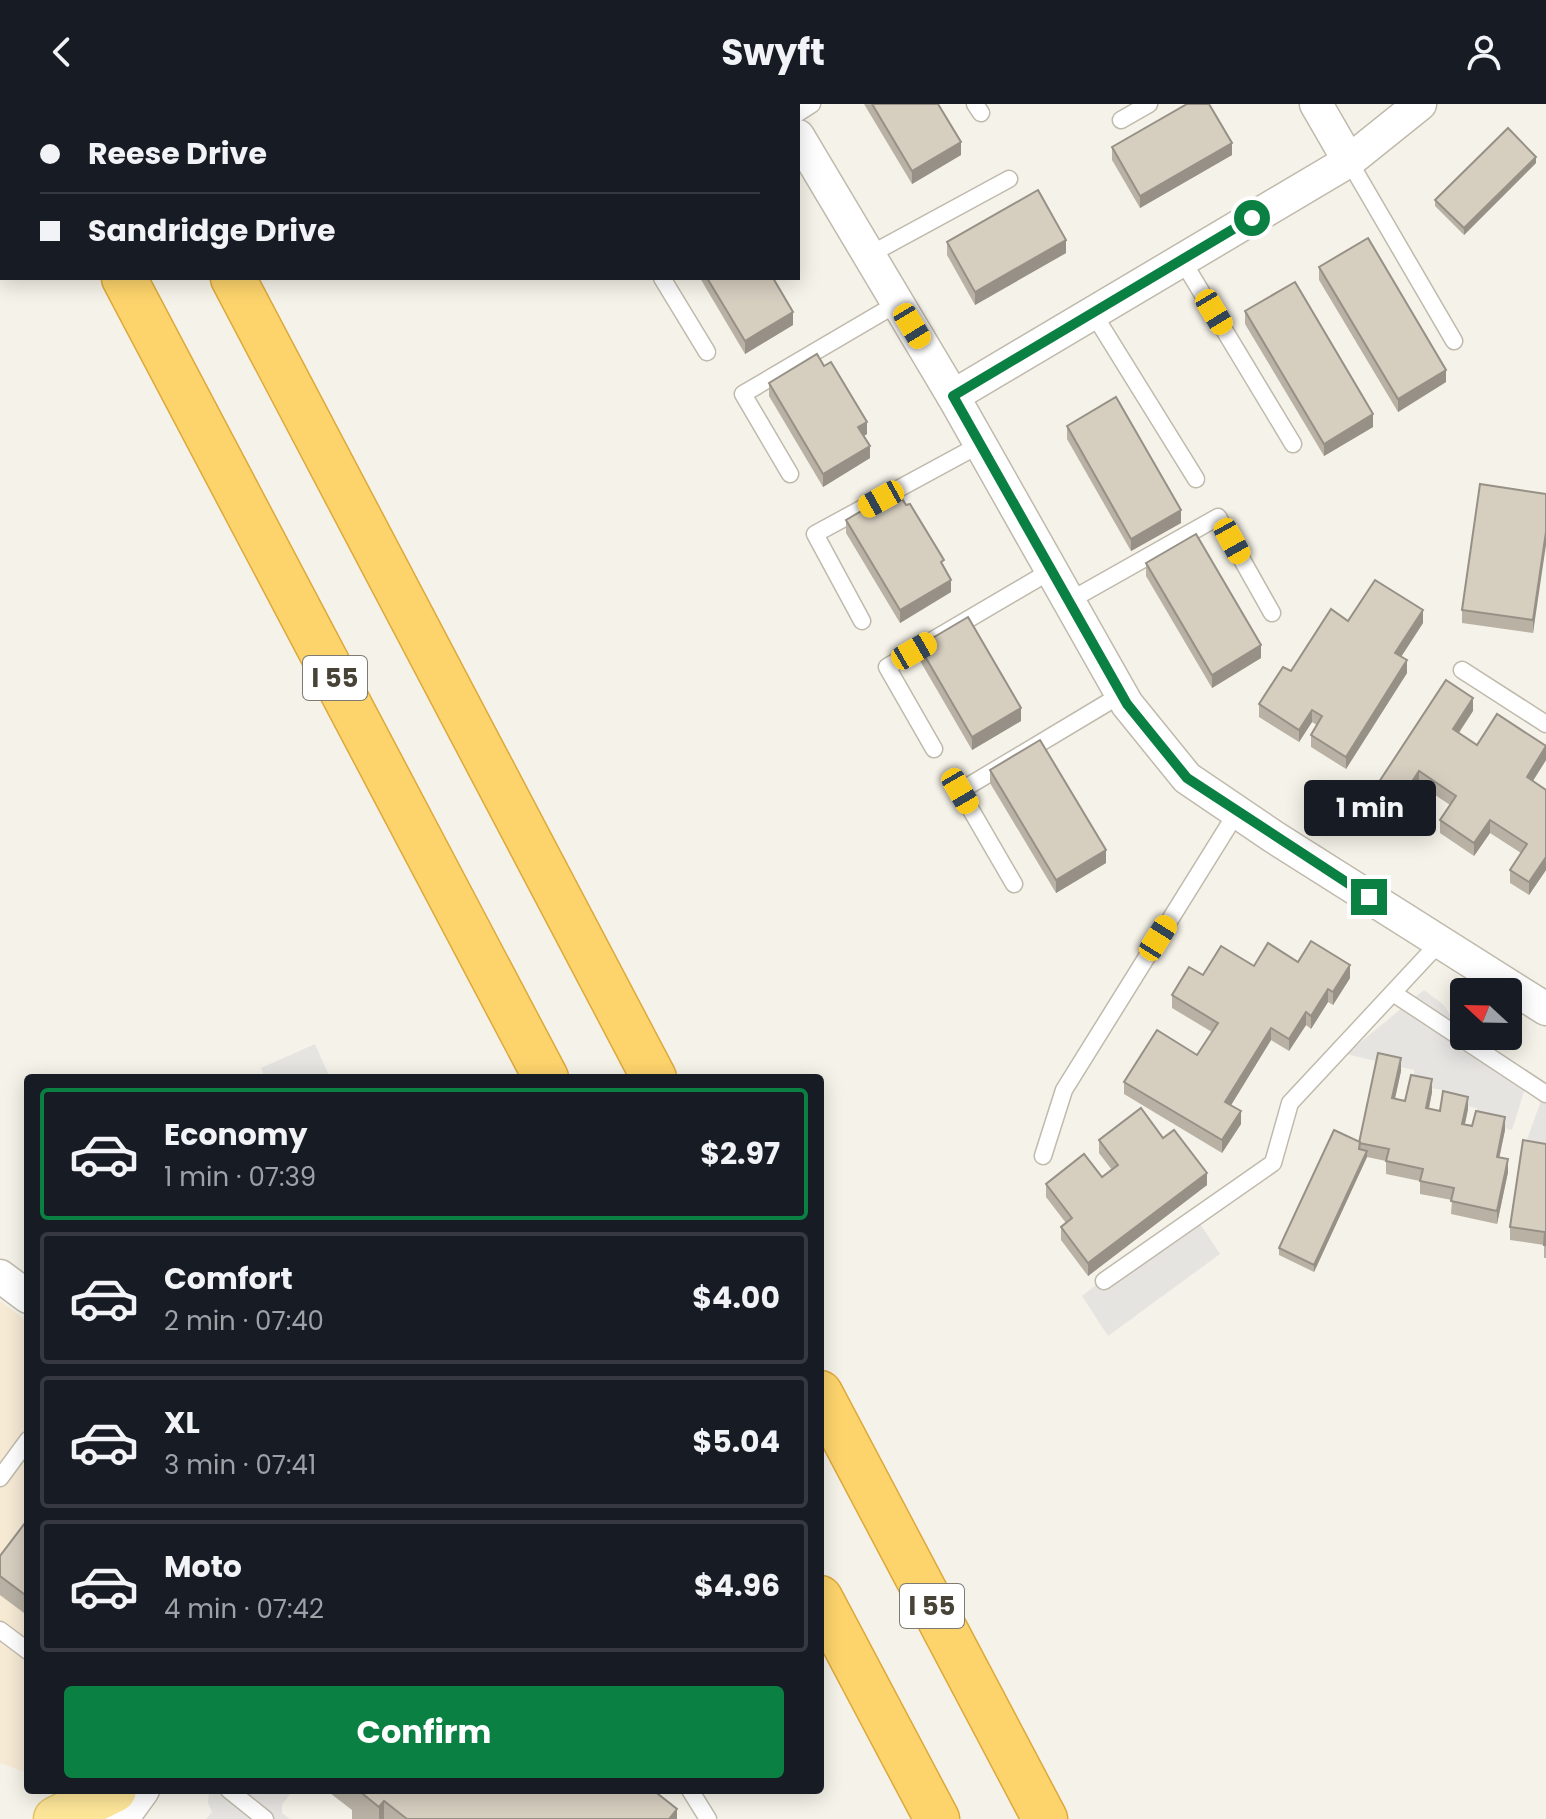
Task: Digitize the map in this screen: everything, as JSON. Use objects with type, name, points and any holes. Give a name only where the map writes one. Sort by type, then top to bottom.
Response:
[{"type":"highway","name":"I 55","points":[[125,280],[544,1074]]},
{"type":"highway","points":[[234,280],[652,1074]]},
{"type":"highway","name":"I 55","points":[[824,1401],[1045,1819]]},
{"type":"highway","points":[[824,1606],[937,1819]]},
{"type":"main road","points":[[56,1819],[106,1794]]},
{"type":"street","points":[[1316,104],[1349,161]]},
{"type":"street","points":[[953,396],[1349,161],[1420,104]]},
{"type":"street","points":[[800,141],[813,173],[898,303],[1122,694],[1187,778],[1546,1009]]},
{"type":"street","points":[[0,1276],[24,1294]]},
{"type":"street","points":[[122,1819],[140,1794]]},
{"type":"lane","points":[[1121,120],[1149,104]]},
{"type":"lane","points":[[1349,161],[1454,341]]},
{"type":"lane","points":[[869,255],[1009,179]]},
{"type":"lane","points":[[1182,260],[1293,444]]},
{"type":"lane","points":[[663,280],[707,352]]},
{"type":"lane","points":[[790,474],[743,394],[898,303]]},
{"type":"lane","points":[[1093,313],[1196,479]]},
{"type":"lane","points":[[862,621],[815,534],[981,444]]},
{"type":"lane","points":[[1069,601],[1218,517],[1272,613]]},
{"type":"lane","points":[[934,749],[887,667],[1052,570]]},
{"type":"lane","points":[[1462,670],[1546,724]]},
{"type":"lane","points":[[1014,884],[960,791],[1122,694]]},
{"type":"lane","points":[[1043,1156],[1064,1090],[1237,812]]},
{"type":"lane","points":[[1104,1281],[1273,1163],[1290,1103],[1440,942]]},
{"type":"lane","points":[[1393,993],[1546,1094]]},
{"type":"lane","points":[[0,1478],[24,1445]]},
{"type":"lane","points":[[0,1630],[24,1648]]},
{"type":"lane","points":[[234,1794],[265,1819]]},
{"type":"lane","points":[[692,1794],[708,1819]]},
{"type":"shaded area","points":[[1424,990],[1444,1005],[1450,1015],[1450,1050],[1475,1050],[1529,1076],[1512,1130],[1475,1121],[1477,1108],[1445,1102],[1448,1091],[1414,1085],[1414,1070],[1346,1054]]},
{"type":"shaded area","points":[[315,1044],[328,1074],[263,1074],[261,1068]]},
{"type":"shaded area","points":[[1546,1087],[1546,1153],[1524,1148]]},
{"type":"shaded area","points":[[1191,1210],[1220,1254],[1108,1336],[1082,1296]]},
{"type":"shaded area","points":[[0,1301],[24,1319],[24,1772],[0,1763]]},
{"type":"shaded area","points":[[209,1794],[290,1794],[282,1805],[282,1813],[290,1819],[206,1819],[212,1812]]},
{"type":"building","points":[[872,104],[938,104],[961,142],[912,171]]},
{"type":"building","points":[[1187,104],[1209,104],[1232,143],[1140,196],[1112,147]]},
{"type":"building","points":[[1508,128],[1536,157],[1464,228],[1435,200]]},
{"type":"building","points":[[1038,190],[1066,240],[975,292],[947,242]]},
{"type":"building","points":[[1368,238],[1446,370],[1398,399],[1319,267]]},
{"type":"building","points":[[708,280],[774,280],[793,312],[745,341]]},
{"type":"building","points":[[1295,282],[1373,414],[1324,444],[1245,311]]},
{"type":"building","points":[[817,354],[824,366],[831,362],[867,422],[858,427],[870,446],[823,474],[769,383]]},
{"type":"building","points":[[1116,397],[1181,510],[1131,539],[1067,426]]},
{"type":"building","points":[[1480,484],[1546,494],[1546,532],[1533,620],[1462,610]]},
{"type":"building","points":[[897,490],[906,505],[910,504],[944,560],[941,562],[951,580],[900,610],[846,520]]},
{"type":"building","points":[[1196,534],[1261,645],[1212,675],[1146,563]]},
{"type":"building","points":[[1375,580],[1423,610],[1395,653],[1407,660],[1346,757],[1311,735],[1322,716],[1312,710],[1299,730],[1259,704],[1283,667],[1291,671],[1331,609],[1348,621]]},
{"type":"building","points":[[968,617],[1021,708],[972,737],[919,646]]},
{"type":"building","points":[[1446,680],[1473,698],[1453,729],[1477,745],[1497,714],[1546,746],[1527,777],[1546,790],[1546,857],[1529,882],[1510,870],[1527,844],[1490,820],[1474,843],[1440,820],[1456,796],[1419,771],[1400,800],[1377,785]]},
{"type":"building","points":[[1040,740],[1106,850],[1056,880],[990,770]]},
{"type":"building","points":[[1311,941],[1350,965],[1333,992],[1328,989],[1311,1016],[1306,1012],[1289,1039],[1271,1028],[1225,1102],[1241,1111],[1222,1140],[1124,1082],[1157,1030],[1197,1055],[1218,1023],[1172,995],[1189,967],[1203,975],[1221,946],[1254,966],[1268,943],[1298,962]]},
{"type":"building","points":[[1378,1053],[1401,1058],[1392,1098],[1405,1101],[1411,1075],[1432,1079],[1426,1108],[1440,1111],[1443,1091],[1468,1097],[1462,1124],[1472,1126],[1476,1111],[1505,1117],[1497,1157],[1508,1159],[1497,1211],[1451,1201],[1454,1188],[1420,1181],[1423,1169],[1386,1161],[1389,1149],[1359,1143]]},
{"type":"building","points":[[1141,1108],[1163,1138],[1174,1130],[1207,1173],[1088,1263],[1061,1227],[1072,1218],[1046,1184],[1084,1154],[1102,1177],[1118,1165],[1099,1140]]},
{"type":"building","points":[[1334,1130],[1360,1142],[1359,1149],[1367,1151],[1314,1265],[1279,1248]]},
{"type":"building","points":[[1523,1140],[1546,1144],[1546,1245],[1545,1232],[1510,1227]]},
{"type":"building","points":[[24,1524],[24,1594],[0,1576],[0,1556]]},
{"type":"building","points":[[363,1794],[658,1794],[677,1809],[669,1819],[407,1819],[384,1801],[379,1807]]},
{"type":"route","points":[[1252,218],[953,396],[1127,704],[1187,778],[1369,897]]}]
